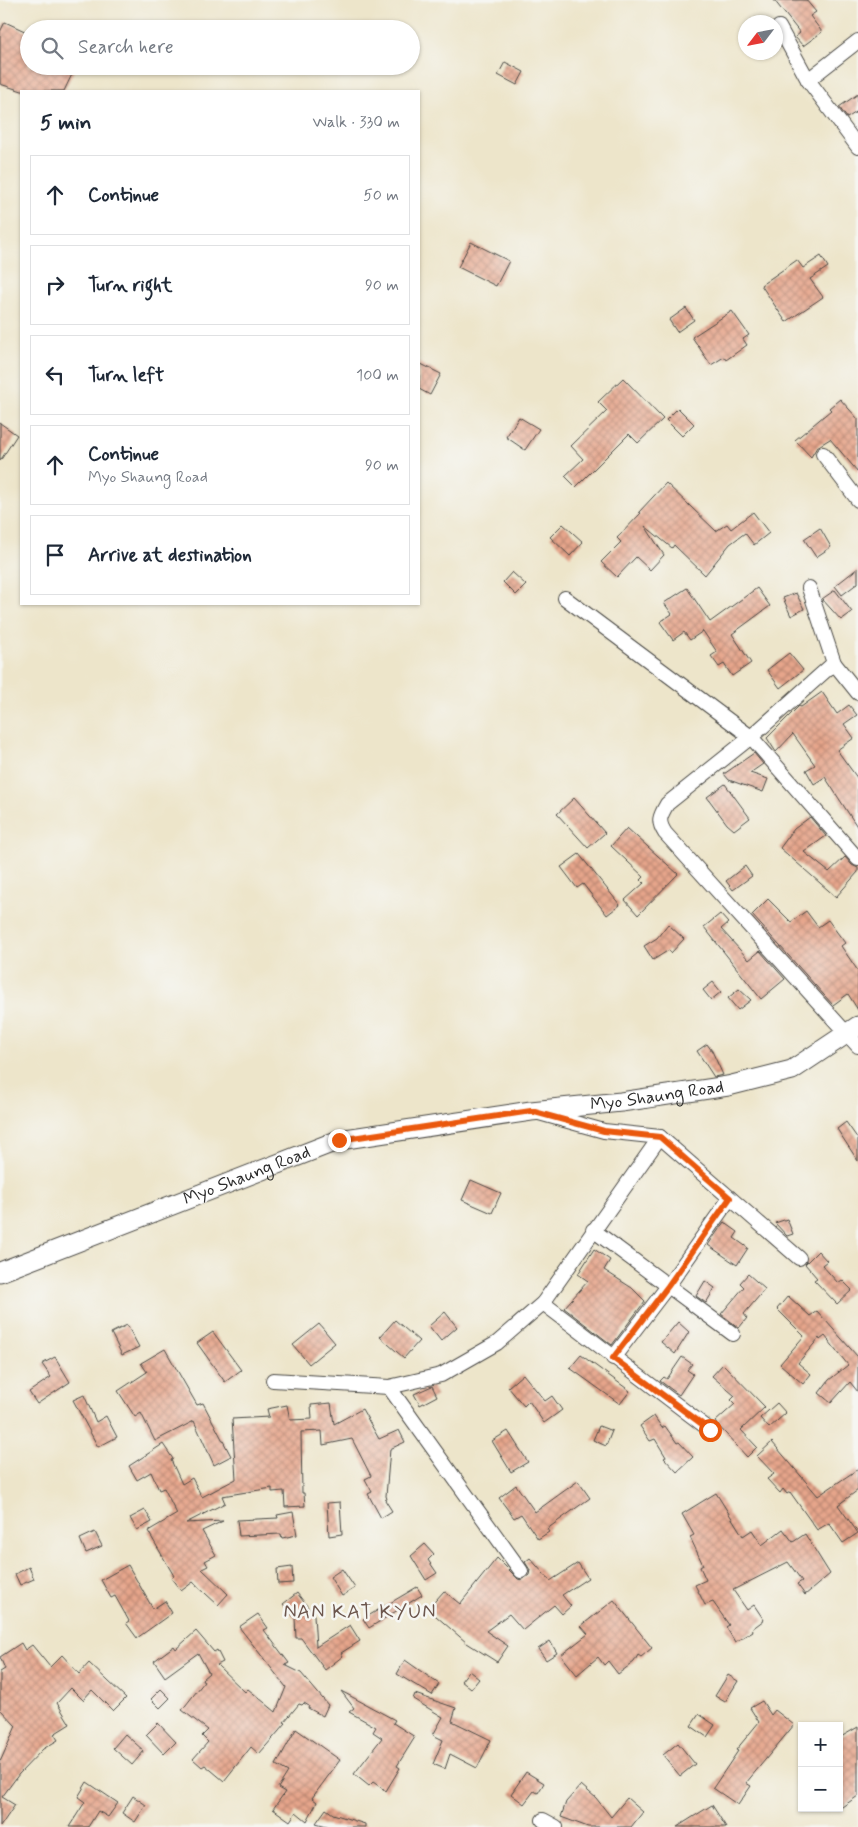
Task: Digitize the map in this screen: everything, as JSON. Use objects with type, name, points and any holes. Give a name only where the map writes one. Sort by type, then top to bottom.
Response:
[{"type":"street","points":[[783,34],[808,80],[858,147]]},
{"type":"street","points":[[808,80],[858,41]]},
{"type":"street","points":[[822,454],[858,500]]},
{"type":"street","points":[[809,588],[834,663],[858,693]]},
{"type":"street","points":[[565,598],[751,737],[858,859]]},
{"type":"street","points":[[834,663],[751,737],[667,804],[659,819],[659,824],[665,833],[854,1035]]},
{"type":"street","name":"Myo Shaung Road","points":[[0,1272],[339,1140],[531,1111],[622,1102],[738,1084],[792,1070],[854,1035]]},
{"type":"street","points":[[531,1111],[604,1131],[660,1137],[799,1258]]},
{"type":"street","points":[[273,1380],[390,1387],[441,1375],[497,1343],[543,1303],[592,1230],[660,1137]]},
{"type":"street","points":[[613,1358],[668,1286],[730,1198]]},
{"type":"street","points":[[592,1230],[733,1334]]},
{"type":"street","points":[[543,1303],[710,1430]]},
{"type":"street","points":[[390,1387],[521,1571]]},
{"type":"street","points":[[543,1820],[556,1827]]},
{"type":"building","points":[[774,0],[806,0],[816,12],[810,16],[822,32],[803,46],[795,37],[800,33]]},
{"type":"building","points":[[5,22],[20,29],[20,75],[72,75],[64,90],[20,90],[0,84],[0,32]]},
{"type":"building","points":[[505,62],[524,72],[517,85],[498,75]]},
{"type":"building","points":[[858,94],[858,111],[847,118],[839,107]]},
{"type":"building","points":[[471,242],[509,261],[496,286],[458,267]]},
{"type":"building","points":[[821,256],[828,267],[810,279],[823,297],[786,322],[761,285],[797,260],[803,268]]},
{"type":"building","points":[[686,308],[694,320],[677,332],[669,320]]},
{"type":"building","points":[[732,311],[749,335],[743,339],[747,345],[726,360],[724,357],[711,365],[692,337]]},
{"type":"building","points":[[420,364],[441,374],[430,395],[420,390]]},
{"type":"building","points":[[623,378],[663,419],[638,443],[629,434],[576,487],[565,476],[583,459],[571,446],[607,411],[598,402]]},
{"type":"building","points":[[840,399],[858,419],[858,472],[830,439],[817,447],[811,457],[795,440],[831,410],[829,408]]},
{"type":"building","points":[[678,408],[694,424],[682,436],[666,420]]},
{"type":"building","points":[[519,417],[539,429],[525,450],[506,437]]},
{"type":"building","points":[[0,423],[17,435],[0,461]]},
{"type":"building","points":[[666,483],[716,531],[727,524],[731,529],[753,512],[769,533],[754,545],[745,533],[730,544],[705,575],[674,545],[672,548],[645,526],[664,555],[650,570],[636,557],[617,577],[601,562],[621,542],[617,538]]},
{"type":"building","points":[[563,524],[583,542],[570,556],[550,537]]},
{"type":"building","points":[[820,528],[831,547],[816,557],[804,539]]},
{"type":"building","points":[[858,568],[858,583],[842,595],[835,586]]},
{"type":"building","points":[[512,572],[526,585],[516,595],[503,582]]},
{"type":"building","points":[[687,588],[710,622],[757,588],[770,606],[732,634],[751,663],[732,676],[724,664],[719,667],[711,656],[717,652],[703,631],[690,640],[684,632],[673,640],[660,622],[672,614],[664,603]]},
{"type":"building","points":[[835,590],[852,612],[841,620],[822,599]]},
{"type":"building","points":[[796,593],[804,609],[791,616],[783,598]]},
{"type":"building","points":[[789,653],[803,670],[780,688],[767,670]]},
{"type":"building","points":[[822,692],[837,714],[849,705],[857,715],[844,724],[854,738],[837,750],[858,779],[858,828],[825,777],[814,784],[806,770],[815,765],[793,734],[776,752],[767,738],[799,706],[801,707]]},
{"type":"building","points":[[754,753],[763,764],[750,773],[768,779],[763,792],[729,780],[724,774]]},
{"type":"building","points":[[725,784],[750,818],[734,830],[727,824],[707,797]]},
{"type":"building","points":[[574,798],[605,833],[588,848],[557,814]]},
{"type":"building","points":[[810,817],[826,836],[804,852],[829,872],[845,857],[852,865],[858,868],[858,872],[836,897],[780,848],[794,829]]},
{"type":"building","points":[[627,828],[678,874],[638,915],[625,900],[644,883],[641,880],[644,877],[611,846]]},
{"type":"building","points":[[579,854],[620,905],[607,915],[583,884],[577,888],[561,867]]},
{"type":"building","points":[[745,866],[752,876],[733,890],[726,881]]},
{"type":"building","points":[[768,899],[791,922],[806,911],[818,927],[828,920],[845,943],[841,946],[858,971],[858,1010],[848,994],[833,1005],[752,915]]},
{"type":"building","points":[[720,914],[728,923],[721,929],[749,960],[760,951],[785,979],[761,999],[704,927]]},
{"type":"building","points":[[668,924],[684,939],[671,953],[669,950],[653,960],[644,946],[657,938]]},
{"type":"building","points":[[713,982],[721,992],[711,1000],[703,990]]},
{"type":"building","points":[[739,989],[751,1000],[738,1010],[728,998]]},
{"type":"building","points":[[707,1044],[723,1075],[714,1077],[697,1051]]},
{"type":"building","points":[[846,1122],[858,1139],[858,1161],[837,1129]]},
{"type":"building","points":[[471,1180],[501,1193],[492,1213],[462,1200]]},
{"type":"building","points":[[787,1219],[793,1234],[787,1236],[775,1223]]},
{"type":"building","points":[[724,1222],[738,1232],[734,1238],[748,1248],[737,1265],[708,1245]]},
{"type":"building","points":[[594,1249],[610,1260],[604,1270],[632,1288],[645,1301],[612,1345],[564,1308],[588,1281],[578,1274]]},
{"type":"building","points":[[818,1251],[827,1261],[822,1265],[838,1283],[842,1280],[852,1290],[837,1304],[814,1280],[817,1278],[805,1264]]},
{"type":"building","points":[[748,1274],[765,1289],[744,1314],[747,1318],[739,1328],[721,1314],[744,1287],[740,1283]]},
{"type":"building","points":[[705,1281],[715,1288],[706,1303],[696,1296]]},
{"type":"building","points":[[788,1296],[810,1316],[817,1311],[858,1357],[858,1392],[850,1382],[831,1403],[819,1393],[829,1380],[848,1365],[825,1336],[820,1340],[819,1338],[798,1363],[811,1374],[803,1384],[780,1364],[804,1336],[777,1309]]},
{"type":"building","points":[[445,1312],[457,1327],[441,1341],[429,1326]]},
{"type":"building","points":[[395,1320],[419,1341],[404,1358],[380,1337]]},
{"type":"building","points":[[678,1322],[689,1332],[675,1354],[661,1342]]},
{"type":"building","points":[[319,1324],[335,1343],[309,1364],[293,1345]]},
{"type":"building","points":[[127,1325],[139,1347],[122,1355],[111,1333]]},
{"type":"building","points":[[213,1332],[241,1370],[225,1382],[197,1343]]},
{"type":"building","points":[[165,1349],[197,1405],[203,1403],[231,1456],[214,1465],[194,1421],[155,1441],[141,1413],[135,1417],[118,1391],[147,1372],[141,1363]]},
{"type":"building","points":[[581,1355],[630,1391],[620,1404],[570,1368]]},
{"type":"building","points":[[55,1357],[70,1382],[37,1404],[29,1392],[51,1377],[42,1364]]},
{"type":"building","points":[[682,1357],[692,1364],[687,1370],[693,1374],[679,1395],[660,1381],[664,1377],[667,1379]]},
{"type":"building","points":[[723,1364],[765,1407],[741,1430],[757,1447],[747,1457],[715,1422],[735,1404],[731,1400],[735,1396],[712,1376]]},
{"type":"building","points":[[523,1374],[545,1401],[552,1396],[562,1410],[544,1423],[529,1401],[524,1406],[508,1387]]},
{"type":"building","points":[[432,1386],[437,1396],[420,1405],[414,1394]]},
{"type":"building","points":[[84,1395],[96,1422],[106,1416],[117,1437],[98,1447],[73,1400]]},
{"type":"building","points":[[331,1403],[334,1424],[362,1409],[379,1439],[399,1430],[405,1442],[390,1449],[387,1499],[385,1500],[392,1511],[381,1518],[368,1494],[372,1492],[365,1479],[371,1476],[352,1439],[323,1445],[322,1431],[301,1432],[302,1493],[304,1493],[305,1506],[285,1507],[284,1491],[272,1492],[272,1488],[222,1496],[225,1503],[186,1523],[223,1521],[202,1531],[216,1555],[205,1561],[208,1566],[202,1569],[228,1594],[218,1605],[193,1582],[181,1591],[171,1578],[174,1576],[148,1531],[177,1514],[164,1488],[159,1490],[151,1472],[137,1480],[129,1466],[163,1444],[173,1459],[171,1460],[182,1484],[192,1478],[202,1497],[236,1479],[232,1419],[269,1417],[267,1409],[287,1405],[290,1420],[312,1419],[311,1405]]},
{"type":"building","points":[[777,1403],[786,1413],[769,1428],[760,1418]]},
{"type":"building","points":[[654,1416],[662,1428],[665,1426],[677,1443],[679,1442],[693,1457],[677,1472],[664,1458],[666,1457],[655,1439],[650,1441],[640,1426]]},
{"type":"building","points":[[599,1426],[612,1431],[606,1446],[593,1440]]},
{"type":"building","points":[[508,1431],[528,1462],[511,1472],[492,1441]]},
{"type":"building","points":[[772,1442],[818,1496],[858,1469],[858,1490],[838,1505],[858,1533],[843,1543],[829,1523],[817,1530],[790,1492],[787,1494],[783,1489],[780,1493],[767,1479],[774,1474],[757,1456]]},
{"type":"building","points":[[578,1481],[590,1498],[547,1529],[549,1532],[538,1539],[521,1514],[514,1518],[499,1498],[516,1485],[535,1512]]},
{"type":"building","points":[[716,1493],[743,1536],[752,1530],[762,1545],[783,1529],[793,1542],[805,1534],[830,1574],[805,1595],[797,1584],[802,1581],[788,1562],[733,1590],[747,1610],[754,1605],[764,1620],[752,1629],[753,1631],[735,1642],[726,1627],[729,1625],[713,1602],[705,1605],[695,1585],[706,1580],[700,1567],[703,1565],[690,1537],[694,1535],[682,1514]]},
{"type":"building","points":[[340,1502],[342,1534],[329,1536],[327,1503]]},
{"type":"building","points":[[145,1510],[152,1522],[137,1530],[130,1518]]},
{"type":"building","points":[[293,1512],[297,1535],[282,1538],[281,1534],[239,1536],[237,1520],[278,1518],[277,1515]]},
{"type":"building","points":[[95,1532],[102,1546],[86,1553],[80,1539]]},
{"type":"building","points":[[425,1544],[434,1554],[428,1560],[437,1573],[426,1580],[411,1556]]},
{"type":"building","points":[[497,1558],[518,1579],[522,1580],[529,1575],[530,1570],[525,1562],[530,1558],[550,1581],[578,1563],[588,1578],[562,1595],[571,1606],[562,1614],[554,1605],[523,1630],[509,1614],[486,1631],[508,1646],[497,1662],[467,1643],[428,1609],[444,1591],[460,1604]]},
{"type":"building","points":[[128,1565],[153,1609],[165,1601],[172,1613],[137,1638],[126,1623],[129,1621],[115,1596],[111,1598],[101,1580]]},
{"type":"building","points":[[29,1567],[34,1579],[20,1585],[15,1574]]},
{"type":"building","points":[[292,1567],[293,1583],[278,1584],[277,1569]]},
{"type":"building","points":[[342,1569],[355,1588],[342,1596],[330,1577]]},
{"type":"building","points":[[417,1587],[422,1595],[369,1628],[363,1619]]},
{"type":"building","points":[[297,1593],[314,1615],[316,1647],[350,1625],[360,1641],[341,1653],[343,1656],[325,1670],[301,1638],[296,1638],[295,1618],[283,1604]]},
{"type":"building","points":[[614,1600],[652,1648],[641,1657],[638,1655],[634,1662],[618,1674],[608,1661],[604,1665],[598,1657],[577,1675],[561,1655],[588,1634],[581,1626]]},
{"type":"building","points":[[258,1614],[268,1628],[264,1630],[289,1663],[285,1665],[301,1673],[328,1705],[323,1716],[308,1708],[309,1706],[304,1703],[302,1705],[299,1704],[284,1722],[286,1723],[259,1754],[251,1747],[224,1781],[205,1765],[202,1767],[193,1759],[208,1742],[202,1736],[208,1730],[182,1710],[204,1682],[202,1679],[209,1673],[198,1653],[165,1677],[154,1661],[174,1646],[176,1649],[196,1631],[214,1652],[217,1650],[223,1662],[217,1665],[245,1692],[248,1689],[276,1712],[286,1687],[239,1627]]},
{"type":"building","points":[[550,1641],[557,1653],[546,1660],[538,1649]]},
{"type":"building","points":[[21,1643],[25,1650],[32,1645],[50,1667],[62,1655],[79,1674],[89,1663],[126,1698],[113,1711],[92,1690],[83,1700],[71,1688],[57,1703],[70,1724],[54,1734],[58,1740],[43,1749],[19,1774],[2,1797],[15,1805],[0,1827],[0,1762],[16,1726],[0,1709],[0,1672],[5,1669],[0,1657]]},
{"type":"building","points":[[405,1660],[439,1684],[432,1695],[397,1674]]},
{"type":"building","points":[[469,1671],[479,1679],[471,1689],[461,1681]]},
{"type":"building","points":[[728,1675],[738,1681],[725,1702],[715,1696]]},
{"type":"building","points":[[161,1689],[170,1698],[160,1708],[151,1699]]},
{"type":"building","points":[[341,1691],[395,1720],[393,1723],[415,1737],[397,1766],[400,1768],[386,1791],[373,1782],[369,1786],[354,1774],[382,1738],[373,1732],[376,1727],[349,1712],[354,1708]]},
{"type":"building","points":[[415,1694],[456,1708],[452,1721],[491,1740],[477,1768],[450,1754],[445,1769],[433,1764],[443,1740],[433,1735],[443,1717],[413,1699]]},
{"type":"building","points":[[762,1701],[771,1715],[775,1710],[794,1725],[746,1783],[751,1786],[738,1805],[713,1788],[738,1751],[736,1750],[759,1722],[750,1708]]},
{"type":"building","points":[[699,1714],[715,1725],[707,1737],[691,1726]]},
{"type":"building","points":[[158,1723],[176,1742],[164,1754],[146,1735]]},
{"type":"building","points":[[858,1727],[858,1796],[843,1806],[843,1767],[843,1736]]},
{"type":"building","points":[[296,1729],[340,1760],[312,1798],[317,1802],[307,1821],[296,1812],[290,1821],[273,1809],[285,1792],[278,1788],[288,1772],[276,1765]]},
{"type":"building","points":[[125,1734],[144,1751],[132,1765],[113,1748]]},
{"type":"building","points":[[678,1743],[695,1764],[680,1776],[663,1755]]},
{"type":"building","points":[[526,1772],[544,1783],[538,1793],[534,1791],[524,1804],[511,1794]]},
{"type":"building","points":[[87,1782],[118,1803],[108,1817],[98,1811],[88,1827],[69,1827],[85,1802],[78,1797]]},
{"type":"building","points":[[581,1785],[596,1798],[611,1817],[627,1798],[643,1812],[631,1827],[588,1827],[561,1817],[566,1802]]},
{"type":"building","points":[[133,1796],[146,1805],[135,1822],[122,1813]]},
{"type":"building","points":[[712,1805],[726,1827],[677,1827],[704,1810]]},
{"type":"building","points":[[326,1809],[333,1814],[365,1824],[365,1827],[330,1827],[316,1823]]},
{"type":"district","name":"NAN KAT KYUN","points":[[360,1612]]},
{"type":"route","points":[[339,1140],[531,1111],[604,1131],[660,1137],[730,1198],[668,1286],[613,1358],[710,1430]]}]
